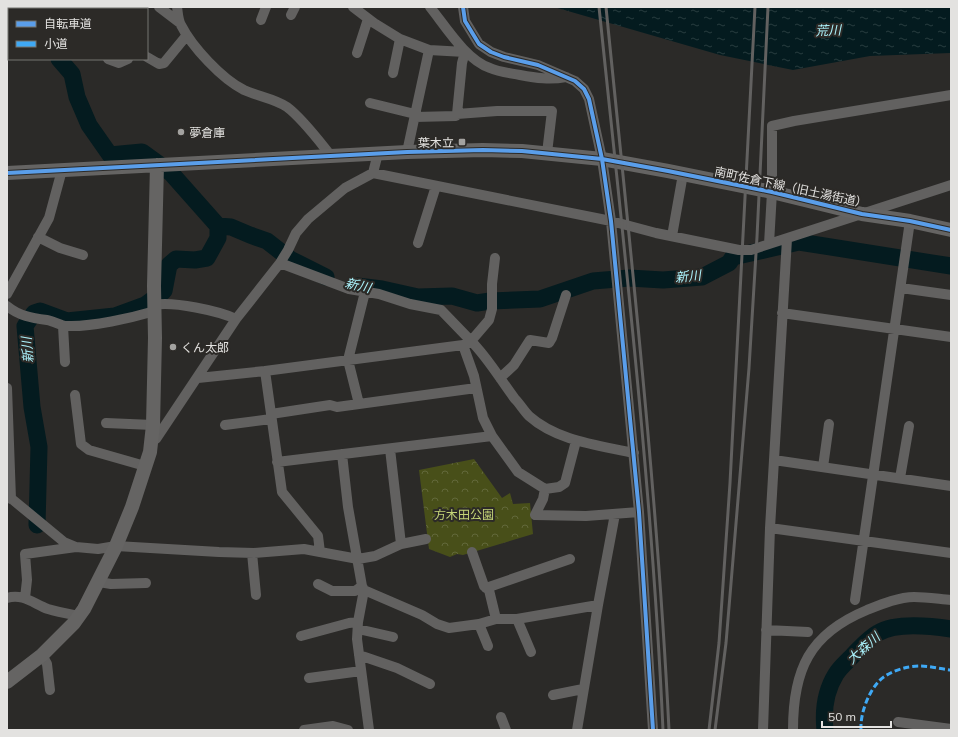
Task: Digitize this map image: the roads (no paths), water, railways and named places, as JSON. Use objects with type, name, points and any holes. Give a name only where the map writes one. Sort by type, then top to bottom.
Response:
[{"type":"street","points":[[159,7],[180,24],[192,43],[218,71],[232,83],[243,89],[281,104],[287,108],[310,130],[332,157]]},
{"type":"street","points":[[177,7],[180,24]]},
{"type":"street","points":[[261,20],[266,7]]},
{"type":"street","points":[[353,7],[368,19],[400,40],[429,50],[465,52]]},
{"type":"street","points":[[430,7],[465,52],[473,59],[490,68],[539,79],[555,80],[566,77]]},
{"type":"street","points":[[463,7],[465,21],[479,44],[491,52],[504,57],[538,65],[575,81],[584,90],[589,99],[602,159],[612,221],[639,512],[653,730]]},
{"type":"street","points":[[356,53],[368,19]]},
{"type":"street","points":[[148,58],[159,64],[164,63],[187,34]]},
{"type":"street","points":[[393,73],[400,40]]},
{"type":"street","points":[[407,152],[429,50]]},
{"type":"street","points":[[457,114],[462,63],[465,52]]},
{"type":"street","points":[[111,60],[119,63],[126,60]]},
{"type":"street","points":[[769,244],[772,192],[772,126],[951,95]]},
{"type":"street","points":[[370,103],[415,115],[456,116],[457,114],[497,111],[552,111],[547,153]]},
{"type":"street","name":"南町佐倉下線（旧土湯街道）","points":[[7,173],[62,170],[153,169],[178,164],[332,157],[378,153],[482,150],[547,153],[602,159],[682,174],[772,192],[862,214],[910,221],[951,230]]},
{"type":"street","points":[[373,173],[378,153]]},
{"type":"street","points":[[7,682],[42,655],[79,616],[89,601],[116,546],[132,507],[150,452],[153,425],[153,169]]},
{"type":"street","points":[[7,294],[49,218],[62,170]]},
{"type":"street","points":[[152,440],[156,439],[236,319],[281,261],[296,233],[308,219],[345,188],[373,173],[612,221],[672,236],[739,250],[751,250],[787,239],[951,185]]},
{"type":"street","points":[[672,236],[682,174]]},
{"type":"street","points":[[418,244],[436,186]]},
{"type":"street","points":[[855,600],[865,540],[873,474],[910,221]]},
{"type":"street","points":[[38,237],[60,248],[84,255]]},
{"type":"street","points":[[763,730],[770,528],[787,239]]},
{"type":"street","points":[[198,378],[265,371],[467,343],[489,320],[492,309],[492,284],[495,258]]},
{"type":"street","points":[[281,261],[349,290],[379,294],[410,304],[441,310],[467,343],[483,353],[528,415],[535,421],[560,435],[576,441],[634,453]]},
{"type":"street","points":[[901,288],[951,294]]},
{"type":"street","points":[[358,404],[348,360],[365,292]]},
{"type":"street","points":[[500,378],[514,365],[530,340],[549,343],[566,294]]},
{"type":"street","points":[[7,306],[16,314],[54,321],[63,326],[82,326],[140,315],[161,304],[192,307],[227,315],[236,319]]},
{"type":"street","points":[[782,313],[951,337]]},
{"type":"street","points":[[63,326],[65,362]]},
{"type":"street","points":[[467,343],[483,418],[492,436],[518,472],[545,489],[559,487],[565,483],[576,441]]},
{"type":"street","points":[[265,371],[282,492],[318,536],[320,552]]},
{"type":"street","points":[[7,388],[9,497],[64,542],[76,547]]},
{"type":"street","points":[[225,425],[330,405],[337,407],[476,388]]},
{"type":"street","points":[[75,395],[81,444],[89,450],[145,466]]},
{"type":"street","points":[[106,423],[153,425]]},
{"type":"street","points":[[823,467],[829,424]]},
{"type":"street","points":[[900,478],[909,426]]},
{"type":"street","points":[[277,462],[492,436]]},
{"type":"street","points":[[390,449],[401,544]]},
{"type":"street","points":[[342,454],[348,507],[363,588],[357,639],[369,730]]},
{"type":"street","points":[[774,460],[951,486]]},
{"type":"street","points":[[545,489],[543,499],[535,515],[586,516],[639,512]]},
{"type":"street","points":[[577,730],[615,514]]},
{"type":"street","points":[[770,528],[951,553]]},
{"type":"street","points":[[25,598],[27,580],[25,554],[76,547],[98,549],[116,546],[252,553],[304,549],[358,559],[375,556],[401,544],[426,539]]},
{"type":"street","points":[[472,552],[484,586],[490,590],[496,619]]},
{"type":"street","points":[[252,553],[256,595]]},
{"type":"street","points":[[486,588],[570,559]]},
{"type":"street","points":[[99,582],[111,584],[146,584]]},
{"type":"street","points":[[318,584],[332,591],[355,591],[363,588],[448,628],[479,624],[496,619],[517,619],[598,605]]},
{"type":"street","points":[[7,598],[16,596],[25,598],[48,609],[79,616]]},
{"type":"street","points":[[794,730],[793,707],[798,680],[803,664],[814,647],[832,629],[862,612],[897,600],[914,597],[951,600]]},
{"type":"street","points":[[517,619],[531,652]]},
{"type":"street","points":[[301,636],[349,623],[394,637]]},
{"type":"street","points":[[479,624],[488,646]]},
{"type":"street","points":[[766,630],[808,632]]},
{"type":"street","points":[[42,655],[47,664],[50,690]]},
{"type":"street","points":[[359,655],[397,668],[430,684]]},
{"type":"street","points":[[309,678],[361,671]]},
{"type":"street","points":[[553,695],[584,689]]},
{"type":"street","points":[[501,717],[506,730]]},
{"type":"street","points":[[898,722],[951,729]]},
{"type":"street","points":[[304,730],[333,726],[348,730]]},
{"type":"water","name":"荒川","points":[[554,7],[951,7],[951,53],[870,56],[793,70],[720,55]]},
{"type":"waterway","points":[[60,60],[72,74],[77,97],[89,125],[110,155],[142,152],[171,173],[218,226]]},
{"type":"waterway","name":"新川","points":[[218,226],[231,227],[267,241],[290,259],[326,277]]},
{"type":"waterway","name":"新川","points":[[37,525],[39,447],[32,407],[25,326],[34,313],[40,311],[67,321],[115,316],[145,305],[164,291],[169,265],[176,259],[195,260],[207,258],[218,238],[218,226]]},
{"type":"waterway","name":"新川","points":[[357,286],[382,289],[418,297],[452,296],[477,303],[540,299],[593,281],[629,278],[663,280],[702,277],[729,263],[733,257],[799,242],[951,266]]},
{"type":"waterway","name":"大森川","points":[[825,730],[824,715],[826,701],[833,680],[838,671],[872,637],[894,627],[924,626],[951,629]]},
{"type":"railway","points":[[599,7],[645,458],[663,730]]},
{"type":"railway","points":[[606,7],[650,458],[664,639],[669,730]]},
{"type":"railway","points":[[709,730],[719,643],[730,483],[755,7]]},
{"type":"railway","points":[[715,730],[726,643],[749,368],[768,7]]},
{"type":"place","name":"夢倉庫","points":[[181,132]]},
{"type":"place","name":"葉木立","points":[[462,142]]},
{"type":"place","name":"くん太郎","points":[[173,347]]},
{"type":"park label","name":"方木田公園","points":[[464,514]]}]
